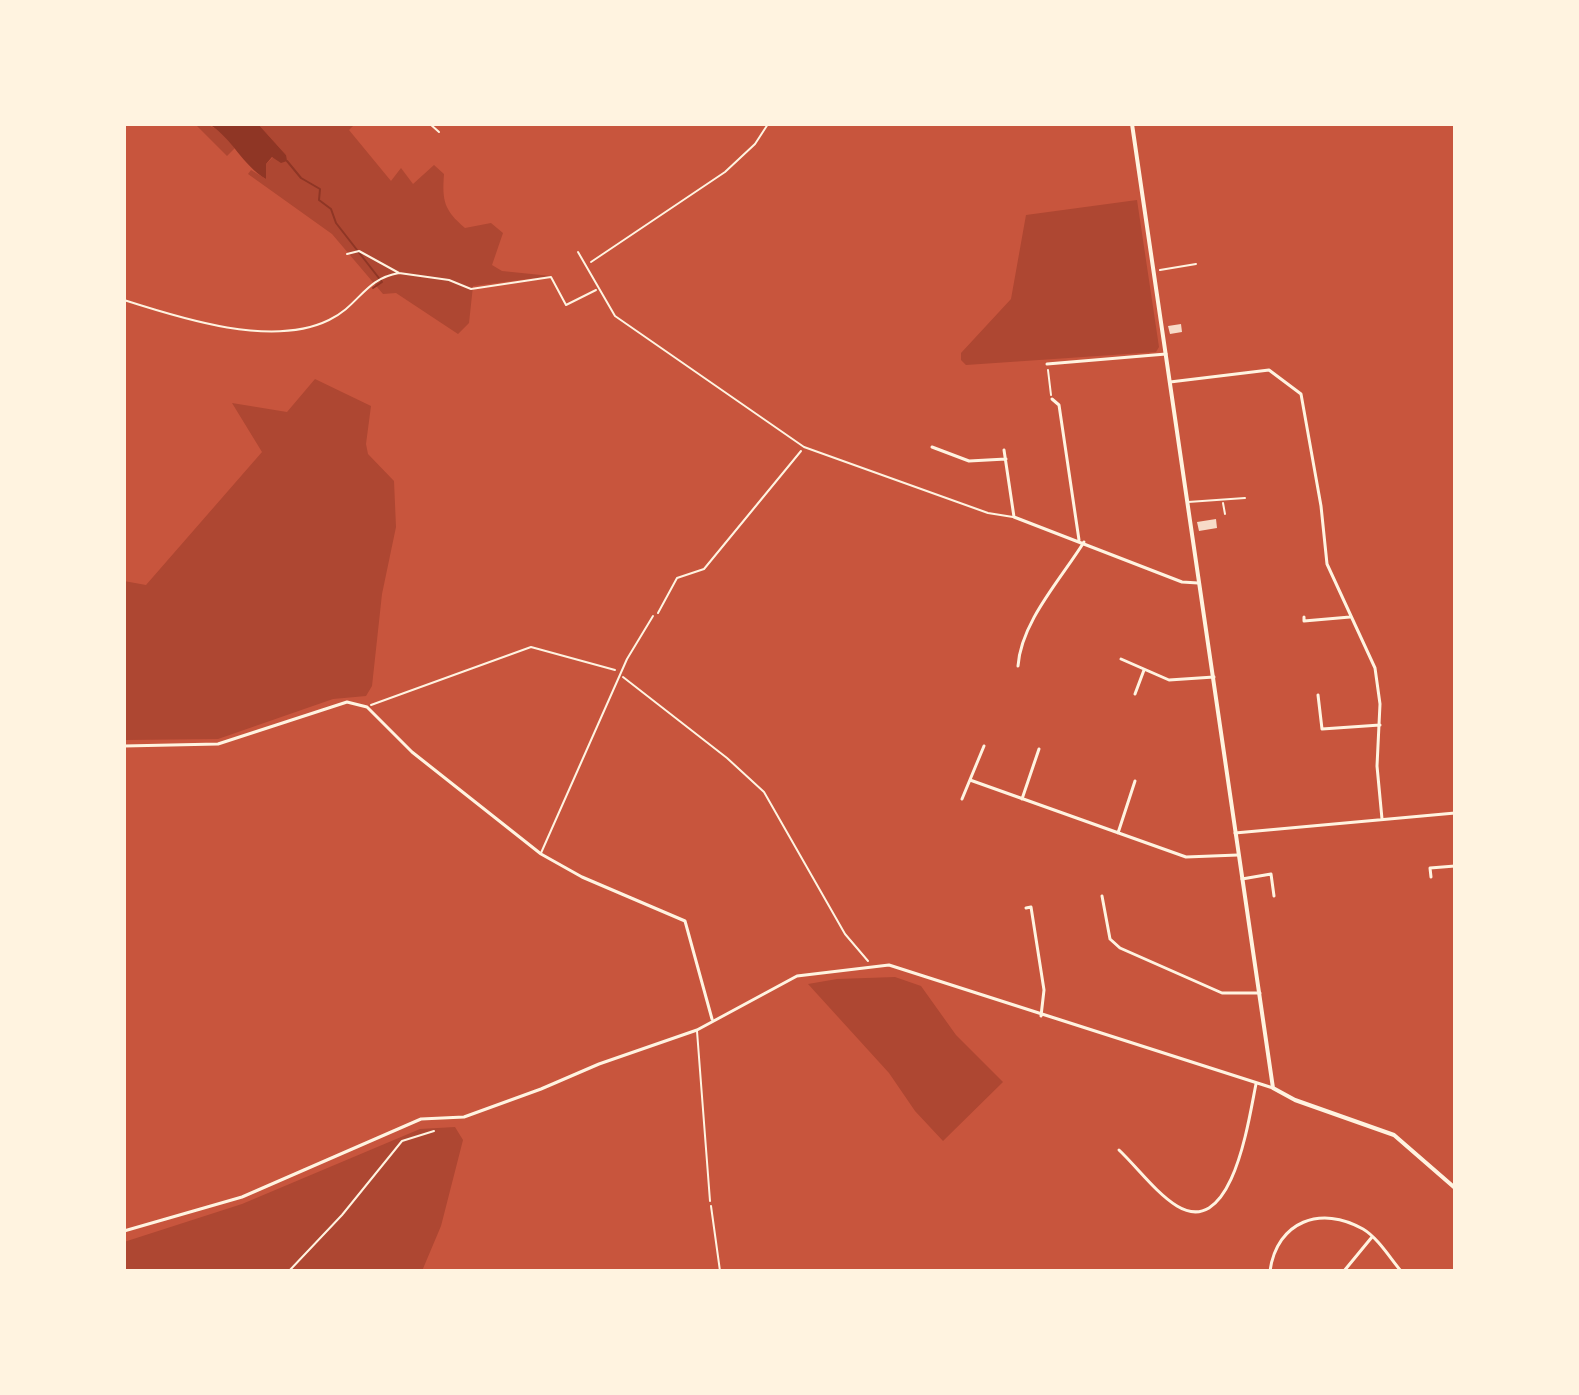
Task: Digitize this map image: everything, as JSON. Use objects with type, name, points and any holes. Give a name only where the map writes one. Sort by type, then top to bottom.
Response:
[{"type":"street","points":[[1132,124],[1273,1088]]},
{"type":"street","points":[[1047,364],[1166,354]]},
{"type":"street","points":[[1170,382],[1269,370],[1301,394],[1321,506],[1327,564],[1375,668],[1380,725],[1377,766],[1382,819]]},
{"type":"street","points":[[1052,399],[1059,405],[1079,540]]},
{"type":"street","points":[[932,447],[969,461],[1006,459]]},
{"type":"street","points":[[1004,450],[1014,517],[1182,582],[1198,583]]},
{"type":"street","points":[[1018,666],[1019,649],[1027,632],[1084,542]]},
{"type":"street","points":[[1304,617],[1304,621],[1350,617]]},
{"type":"street","points":[[1121,659],[1177,681],[1214,677]]},
{"type":"street","points":[[1135,694],[1144,670]]},
{"type":"street","points":[[1318,695],[1322,729],[1380,725]]},
{"type":"street","points":[[124,746],[218,744],[347,702],[367,707],[412,752],[541,854],[582,877],[685,921],[712,1019]]},
{"type":"street","points":[[962,799],[984,746]]},
{"type":"street","points":[[1022,799],[1039,749]]},
{"type":"street","points":[[970,780],[1186,857],[1238,855]]},
{"type":"street","points":[[1118,833],[1135,781]]},
{"type":"street","points":[[1235,833],[1455,813]]},
{"type":"street","points":[[1431,877],[1430,868],[1455,866]]},
{"type":"street","points":[[1242,879],[1271,874],[1274,896]]},
{"type":"street","points":[[1102,896],[1110,939],[1120,948],[1222,993],[1260,993]]},
{"type":"street","points":[[1026,908],[1031,907],[1044,990],[1041,1016]]},
{"type":"street","points":[[124,1231],[242,1197],[421,1119],[464,1117],[697,1030],[712,1019],[797,976],[889,965],[1273,1088],[1295,1100],[1394,1135],[1455,1188]]},
{"type":"street","points":[[1119,1150],[1179,1207],[1196,1211],[1214,1206],[1231,1185],[1256,1084]]},
{"type":"street","points":[[1270,1271],[1276,1251],[1305,1218],[1329,1217],[1365,1230],[1401,1271]]},
{"type":"street","points":[[1344,1271],[1372,1237]]},
{"type":"lane","points":[[430,124],[439,132]]},
{"type":"lane","points":[[578,252],[597,290],[615,316],[804,447],[988,513],[1014,517]]},
{"type":"lane","points":[[1187,502],[1245,498]]},
{"type":"lane","points":[[1222,501],[1225,514]]},
{"type":"lane","points":[[541,854],[627,659],[653,616]]},
{"type":"lane","points":[[697,1030],[710,1201]]},
{"type":"path","points":[[585,266],[725,172],[755,144],[768,124]]},
{"type":"path","points":[[347,254],[359,251],[399,273]]},
{"type":"path","points":[[1154,270],[1196,264]]},
{"type":"path","points":[[124,300],[190,322],[268,330],[299,329],[326,322],[345,311],[378,277],[399,273],[449,280],[471,289],[551,277],[566,305],[597,290]]},
{"type":"path","points":[[1047,364],[1052,399]]},
{"type":"path","points":[[653,616],[657,616],[677,578],[704,569],[804,447]]},
{"type":"path","points":[[367,707],[531,647],[615,670],[727,758],[764,792],[845,934],[873,967]]},
{"type":"path","points":[[289,1271],[342,1215],[402,1141],[434,1131]]},
{"type":"path","points":[[710,1201],[720,1271]]},
{"type":"shaded area","points":[[195,124],[218,130],[235,148],[227,156]]},
{"type":"shaded area","points":[[209,124],[258,124],[286,155],[287,161],[281,163],[272,157],[266,164],[266,179],[250,167],[225,137]]},
{"type":"shaded area","points":[[258,124],[355,124],[349,130],[391,181],[401,168],[413,184],[434,165],[444,174],[446,204],[458,222],[465,228],[491,223],[503,233],[492,265],[502,271],[551,276],[473,286],[469,323],[458,334],[396,293],[383,294],[332,234],[248,174],[251,170],[266,179],[266,164],[273,157],[286,155]]},
{"type":"shaded area","points":[[1137,200],[1159,347],[1156,352],[966,365],[961,360],[961,353],[1011,299],[1026,215]]},
{"type":"shaded area","points":[[315,379],[371,406],[366,444],[368,454],[394,481],[396,527],[382,594],[372,686],[366,696],[333,699],[218,739],[124,740],[124,581],[146,585],[262,452],[232,403],[287,412]]},
{"type":"shaded area","points":[[895,977],[921,986],[956,1035],[1003,1082],[943,1141],[915,1111],[889,1073],[808,984],[837,979]]},
{"type":"shaded area","points":[[455,1127],[463,1140],[441,1226],[422,1271],[124,1271],[124,1242],[242,1204],[420,1129]]},
{"type":"building","points":[[1181,324],[1182,332],[1170,334],[1168,326]]},
{"type":"building","points":[[1216,519],[1217,528],[1199,531],[1197,522]]},
{"type":"waterway","points":[[287,161],[301,178],[320,189],[319,200],[331,209],[336,223],[382,282],[373,288]]}]
